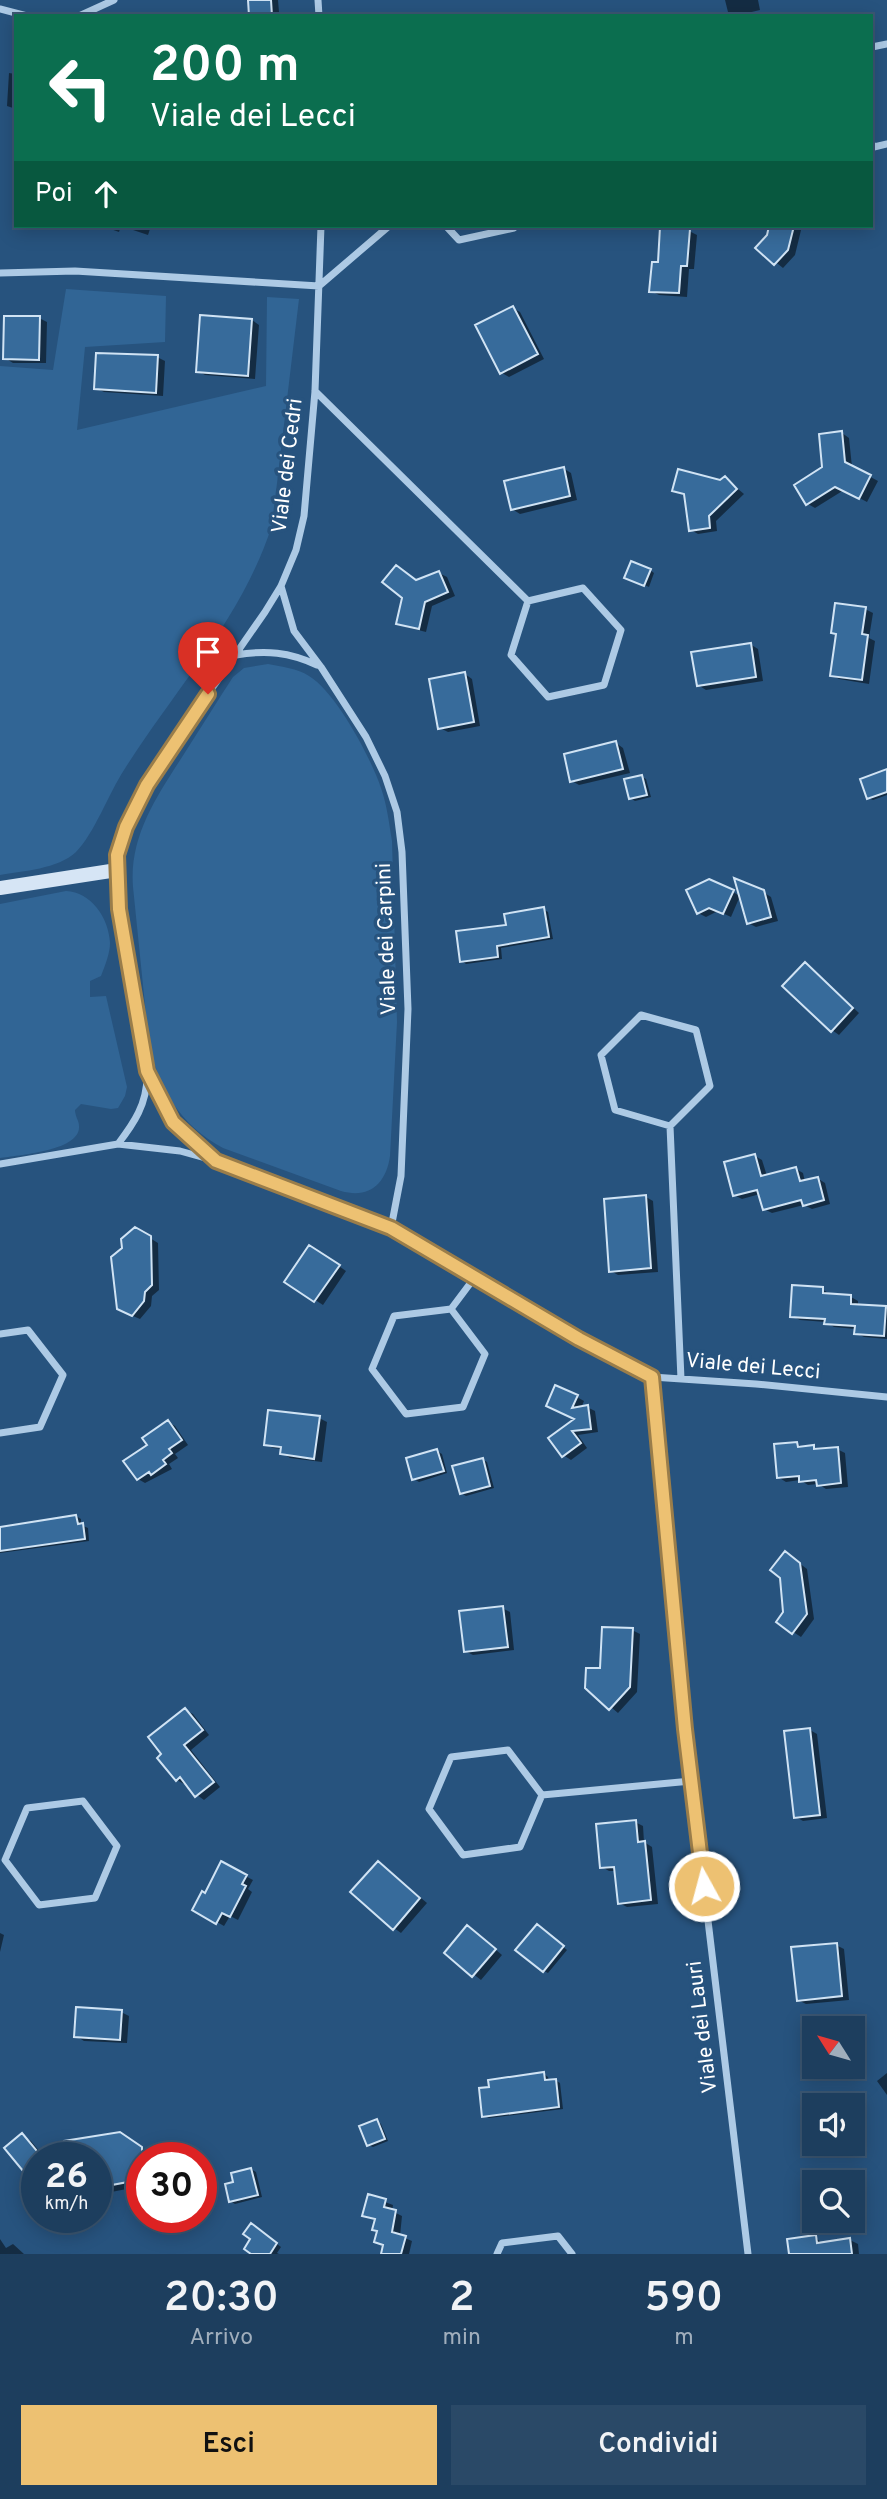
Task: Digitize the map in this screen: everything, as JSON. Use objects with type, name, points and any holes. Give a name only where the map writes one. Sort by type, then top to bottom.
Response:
[{"type":"street","points":[[83,14],[114,0]]},
{"type":"street","points":[[0,9],[19,14]]},
{"type":"street","name":"Viale dei Cedri","points":[[147,1071],[119,909],[117,855],[123,834],[142,794],[281,586],[296,550],[304,516],[315,391],[321,228]]},
{"type":"street","points":[[0,273],[75,271],[319,286],[387,228]]},
{"type":"street","points":[[448,228],[459,240],[514,228]]},
{"type":"street","points":[[315,391],[528,601]]},
{"type":"street","name":"Viale dei Carpini","points":[[281,586],[294,631],[321,667],[366,737],[385,776],[397,812],[402,852],[408,1009],[401,1176],[391,1228]]},
{"type":"street","points":[[583,588],[621,631],[604,685],[548,697],[510,655],[528,601],[583,588]]},
{"type":"street","points":[[236,656],[279,652],[321,667]]},
{"type":"street","points":[[0,888],[117,870]]},
{"type":"street","points":[[670,1126],[615,1110],[606,1077],[601,1055],[641,1015],[696,1030],[710,1086],[670,1126],[681,1379]]},
{"type":"street","points":[[118,1144],[143,1104],[147,1090],[147,1071]]},
{"type":"street","points":[[147,1071],[173,1122],[216,1161]]},
{"type":"street","name":"Viale dei Lecci","points":[[0,1164],[118,1144],[168,1148],[216,1161],[391,1228],[579,1339],[652,1377],[887,1397]]},
{"type":"street","points":[[451,1309],[485,1354],[481,1365],[463,1406],[406,1414],[372,1368],[394,1316],[451,1309],[475,1277]]},
{"type":"street","points":[[0,1334],[29,1330],[63,1375],[40,1427],[0,1433]]},
{"type":"street","name":"Viale dei Lauri","points":[[652,1377],[691,1781],[748,2254]]},
{"type":"street","points":[[508,1750],[542,1795],[520,1847],[509,1849],[463,1854],[429,1809],[452,1757],[474,1754],[508,1750]]},
{"type":"street","points":[[542,1795],[691,1781]]},
{"type":"street","points":[[83,1801],[117,1846],[95,1898],[39,1905],[2,1861],[27,1808],[61,1803],[83,1801]]},
{"type":"street","points":[[497,2254],[502,2243],[558,2236],[572,2254]]},
{"type":"shaded area","points":[[66,289],[166,296],[165,342],[85,347],[77,430],[266,386],[267,297],[299,299],[272,525],[244,591],[206,652],[124,770],[83,844],[69,858],[50,866],[0,875],[0,366],[53,370]]},
{"type":"shaded area","points":[[268,664],[304,673],[330,696],[369,760],[388,814],[392,841],[397,1022],[390,1156],[380,1181],[375,1187],[360,1193],[341,1191],[223,1148],[208,1139],[195,1129],[174,1105],[159,1076],[149,1044],[133,887],[135,851],[140,834],[164,785],[233,677],[244,668]]},
{"type":"shaded area","points":[[66,891],[75,892],[91,901],[102,916],[109,934],[106,964],[101,976],[90,981],[90,997],[106,996],[127,1087],[125,1096],[118,1108],[81,1104],[75,1110],[79,1126],[77,1134],[70,1141],[47,1150],[0,1158],[0,904]]},
{"type":"building","points":[[248,0],[271,0],[272,14],[249,14]]},
{"type":"building","points":[[660,228],[690,229],[687,266],[681,266],[679,293],[649,292],[652,262],[658,262]]},
{"type":"building","points":[[769,228],[794,228],[788,250],[774,265],[755,248],[767,235]]},
{"type":"building","points":[[513,306],[538,354],[500,374],[475,325]]},
{"type":"building","points":[[200,315],[252,319],[248,376],[196,372]]},
{"type":"building","points":[[4,316],[40,316],[39,360],[3,359]]},
{"type":"building","points":[[96,353],[158,355],[156,393],[94,389]]},
{"type":"building","points":[[842,431],[845,462],[871,475],[859,499],[835,487],[806,505],[794,485],[822,467],[819,434]]},
{"type":"building","points":[[564,467],[570,496],[511,510],[504,481]]},
{"type":"building","points":[[678,469],[720,480],[725,476],[737,489],[709,516],[710,528],[689,531],[684,494],[672,491]]},
{"type":"building","points":[[631,561],[651,569],[644,586],[624,578]]},
{"type":"building","points":[[396,565],[416,580],[439,571],[448,592],[425,602],[419,629],[396,624],[402,598],[382,582]]},
{"type":"building","points":[[835,603],[866,607],[862,634],[868,635],[862,680],[830,676],[836,634],[831,633]]},
{"type":"building","points":[[751,643],[756,677],[697,686],[691,652]]},
{"type":"building","points":[[465,672],[474,722],[438,729],[429,679]]},
{"type":"building","points":[[616,741],[623,769],[570,782],[564,754]]},
{"type":"building","points":[[887,769],[887,792],[867,799],[860,779]]},
{"type":"building","points":[[642,775],[647,795],[629,799],[624,779]]},
{"type":"building","points":[[734,878],[764,890],[771,917],[747,924]]},
{"type":"building","points":[[709,879],[734,890],[723,914],[709,908],[697,914],[686,890]]},
{"type":"building","points":[[544,907],[549,937],[497,946],[498,957],[460,962],[456,931],[506,925],[504,914]]},
{"type":"building","points":[[805,962],[853,1008],[831,1032],[782,986]]},
{"type":"building","points":[[755,1154],[761,1176],[796,1167],[800,1181],[818,1177],[824,1200],[803,1206],[801,1200],[763,1210],[757,1190],[733,1196],[724,1162]]},
{"type":"building","points":[[646,1195],[651,1268],[609,1272],[604,1199]]},
{"type":"building","points":[[135,1227],[151,1236],[152,1285],[132,1316],[117,1309],[111,1257],[122,1248],[121,1239]]},
{"type":"building","points":[[309,1245],[340,1265],[314,1302],[284,1282]]},
{"type":"building","points":[[792,1285],[823,1287],[823,1293],[851,1295],[851,1304],[886,1306],[884,1336],[854,1334],[855,1326],[824,1324],[825,1319],[790,1317]]},
{"type":"building","points":[[555,1385],[578,1395],[572,1408],[588,1405],[591,1429],[572,1431],[581,1443],[562,1457],[548,1438],[574,1419],[546,1406]]},
{"type":"building","points":[[268,1410],[320,1416],[314,1459],[280,1454],[281,1447],[264,1445]]},
{"type":"building","points":[[168,1420],[182,1440],[169,1449],[172,1453],[163,1460],[166,1464],[151,1475],[149,1472],[137,1480],[123,1461],[147,1445],[142,1438]]},
{"type":"building","points":[[797,1442],[798,1447],[814,1445],[814,1449],[838,1447],[841,1483],[817,1486],[816,1480],[799,1482],[799,1476],[777,1478],[774,1444]]},
{"type":"building","points":[[437,1449],[444,1471],[412,1480],[406,1458]]},
{"type":"building","points":[[483,1458],[490,1486],[460,1494],[452,1466]]},
{"type":"building","points":[[76,1515],[78,1524],[83,1523],[85,1539],[0,1551],[0,1527]]},
{"type":"building","points":[[785,1551],[800,1563],[807,1614],[792,1634],[776,1622],[783,1612],[780,1578],[770,1570]]},
{"type":"building","points":[[503,1606],[508,1647],[464,1652],[459,1611]]},
{"type":"building","points":[[602,1627],[633,1628],[630,1687],[609,1710],[585,1688],[586,1668],[600,1668]]},
{"type":"building","points":[[185,1708],[203,1730],[184,1745],[214,1782],[195,1797],[180,1777],[176,1781],[157,1758],[161,1754],[148,1737]]},
{"type":"building","points":[[810,1728],[820,1815],[794,1818],[784,1731]]},
{"type":"building","points":[[636,1820],[638,1842],[645,1841],[651,1900],[618,1904],[614,1867],[600,1868],[596,1824]]},
{"type":"building","points":[[221,1861],[247,1875],[242,1884],[246,1886],[230,1917],[222,1913],[216,1924],[192,1910],[202,1891],[205,1893]]},
{"type":"building","points":[[378,1861],[420,1898],[393,1930],[350,1892]]},
{"type":"building","points":[[537,1924],[564,1946],[543,1972],[515,1950]]},
{"type":"building","points":[[467,1925],[496,1949],[472,1977],[444,1953]]},
{"type":"building","points":[[837,1943],[842,1996],[797,2001],[791,1947]]},
{"type":"building","points":[[76,2007],[122,2010],[120,2040],[74,2037]]},
{"type":"building","points":[[544,2072],[545,2080],[556,2079],[559,2107],[482,2117],[479,2088],[489,2087],[488,2080]]},
{"type":"building","points":[[377,2119],[385,2139],[367,2146],[359,2126]]},
{"type":"building","points":[[120,2132],[135,2142],[126,2142],[126,2182],[112,2185],[112,2142],[64,2141]]},
{"type":"building","points":[[22,2133],[30,2142],[21,2142],[21,2169],[4,2148]]},
{"type":"building","points":[[251,2168],[258,2195],[229,2202],[225,2184],[233,2182],[231,2173]]},
{"type":"building","points":[[368,2194],[386,2199],[384,2207],[396,2210],[392,2232],[406,2236],[401,2254],[381,2254],[383,2245],[374,2242],[377,2231],[372,2230],[375,2219],[362,2216]]},
{"type":"building","points":[[251,2223],[277,2243],[270,2254],[251,2254],[244,2249],[250,2239],[243,2234]]},
{"type":"building","points":[[816,2235],[817,2243],[850,2238],[852,2254],[789,2254],[787,2239]]},
{"type":"route","points":[[208,694],[147,785],[126,827],[117,855],[119,909],[147,1071],[154,1089],[173,1122],[216,1161],[391,1228],[579,1339],[652,1377],[685,1729],[704,1886]]}]
